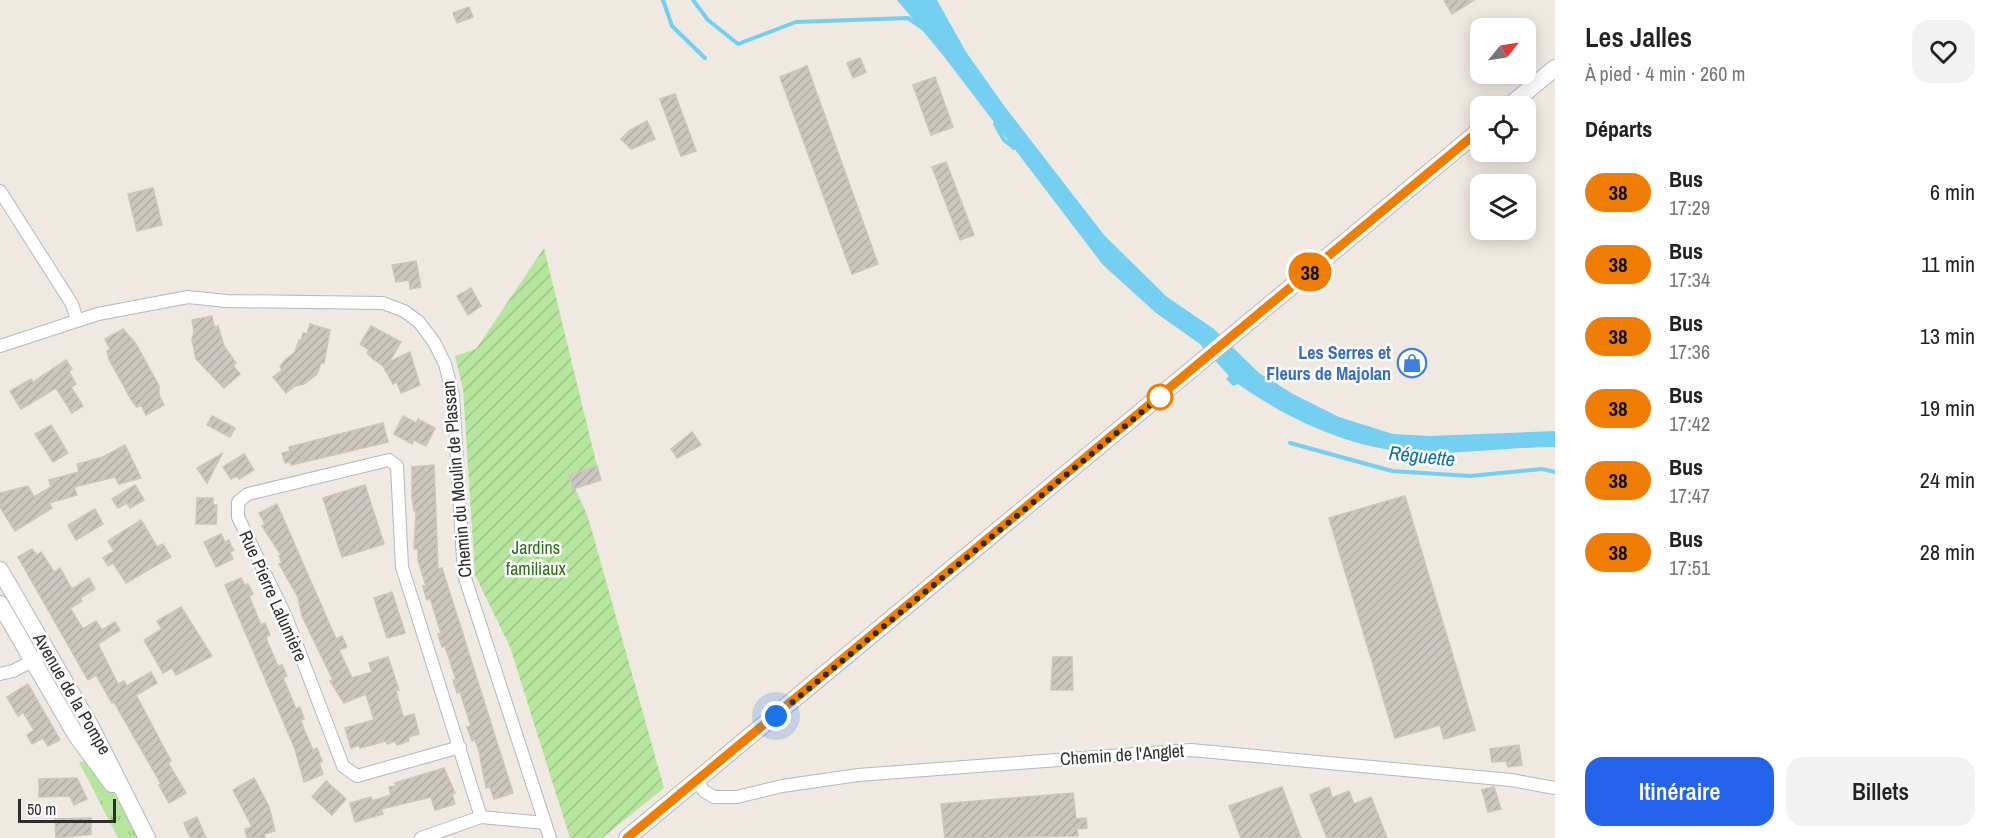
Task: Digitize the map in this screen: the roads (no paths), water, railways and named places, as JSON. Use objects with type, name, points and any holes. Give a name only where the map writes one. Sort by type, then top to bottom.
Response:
[{"type":"main road","points":[[1521,96],[1555,68]]},
{"type":"main road","points":[[627,838],[1470,138]]},
{"type":"main road","name":"Avenue de la Pompe","points":[[0,570],[118,776],[147,838]]},
{"type":"main road","name":"Avenue de la Pompe","points":[[0,604],[76,735],[138,822]]},
{"type":"street","points":[[0,191],[72,304],[76,320]]},
{"type":"street","name":"Chemin du Moulin de Plassan","points":[[0,346],[98,314],[188,297],[226,301],[383,303],[404,311],[419,322],[434,342],[445,364],[453,395],[464,575],[550,838]]},
{"type":"street","name":"Rue Pierre Lalumière","points":[[460,747],[357,776],[344,766],[286,617],[238,517],[238,502],[248,494],[389,460],[397,466],[402,567],[460,747],[481,817]]},
{"type":"street","points":[[0,674],[48,653]]},
{"type":"street","name":"Chemin de l'Anglet","points":[[696,780],[704,791],[714,797],[736,797],[782,786],[858,775],[1191,750],[1511,780],[1555,788]]},
{"type":"street","points":[[421,838],[481,817],[545,823]]},
{"type":"water","points":[[897,0],[937,0],[966,52],[1005,107],[1104,235],[1167,297],[1214,329],[1259,373],[1293,394],[1339,417],[1393,434],[1430,436],[1555,431],[1555,447],[1421,453],[1373,447],[1302,422],[1258,398],[1238,384],[1233,386],[1226,379],[1229,376],[1200,344],[1156,313],[1103,265],[942,54]]},
{"type":"waterway","points":[[663,0],[672,26],[705,58]]},
{"type":"waterway","points":[[693,0],[708,20],[738,44],[796,22],[908,18],[924,29]]},
{"type":"waterway","points":[[995,124],[1004,140],[1014,148]]},
{"type":"waterway","name":"Réguette","points":[[1290,443],[1392,471],[1470,476],[1542,469],[1555,472]]},
{"type":"place","name":"Les Serres et Fleurs de Majolan","points":[[1412,363]]},
{"type":"park label","name":"Jardins familiaux","points":[[536,558]]}]
